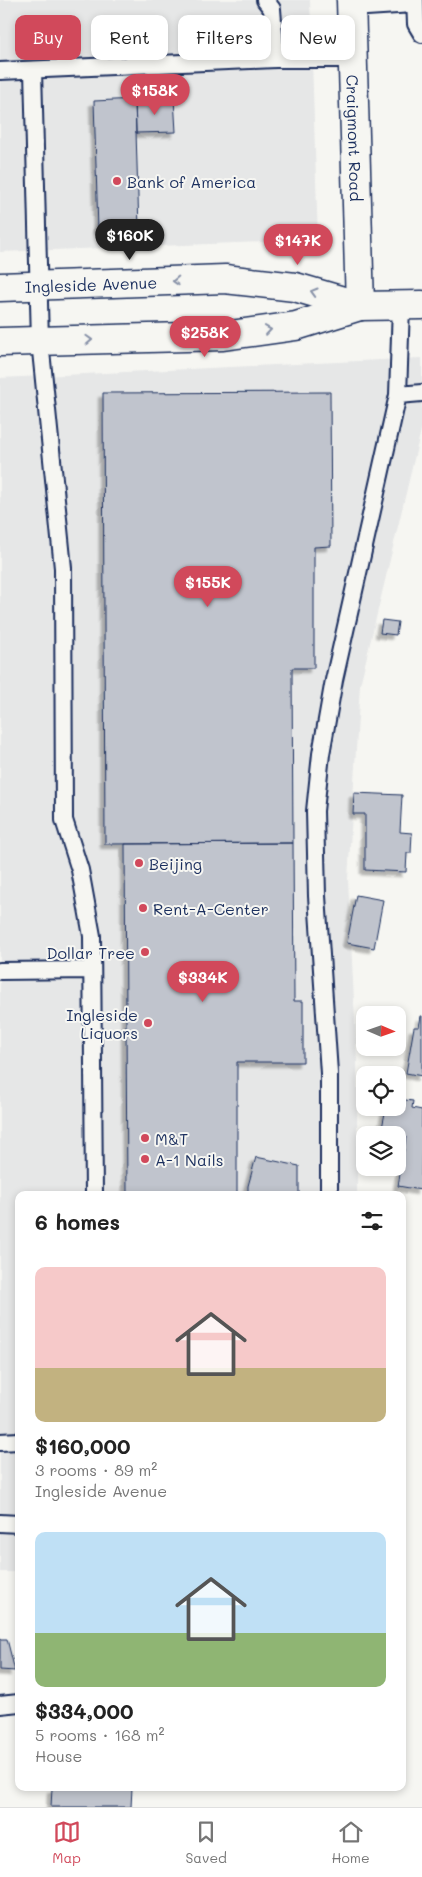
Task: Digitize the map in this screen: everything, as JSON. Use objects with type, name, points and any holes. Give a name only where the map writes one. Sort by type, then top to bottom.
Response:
[{"type":"main road","name":"Craigmont Road","points":[[353,60],[360,306]]},
{"type":"main road","name":"Ingleside Avenue","points":[[0,287],[225,279],[295,287],[360,306],[411,306]]},
{"type":"main road","name":"Ingleside Avenue","points":[[0,342],[223,336],[296,326],[360,306]]},
{"type":"lane","points":[[264,0],[272,9],[276,59]]},
{"type":"lane","points":[[351,4],[414,2],[416,24],[422,34]]},
{"type":"lane","points":[[0,71],[281,59]]},
{"type":"lane","points":[[33,70],[37,286],[40,341],[63,568],[64,820],[80,870],[92,936],[94,1191]]},
{"type":"lane","points":[[329,1191],[328,1073],[317,896],[315,811],[321,754],[334,680],[398,395],[411,306]]},
{"type":"lane","points":[[398,395],[422,393]]},
{"type":"lane","points":[[0,971],[92,970]]},
{"type":"lane","points":[[0,1442],[15,1442]]},
{"type":"lane","points":[[0,1523],[15,1524]]},
{"type":"lane","points":[[0,1705],[15,1703]]},
{"type":"shaded area","points":[[0,0],[310,0],[310,15],[281,15],[281,60],[312,60],[318,240],[0,252]]},
{"type":"shaded area","points":[[422,358],[422,426],[360,685],[348,879],[357,1063],[357,1191],[15,1191],[15,1572],[0,1572],[0,378]]},
{"type":"building","points":[[174,98],[176,132],[136,133],[135,99]]},
{"type":"building","name":"Bank of America","points":[[135,99],[139,229],[98,230],[94,101]]},
{"type":"building","points":[[330,392],[331,546],[314,547],[314,668],[292,668],[293,843],[105,844],[103,393]]},
{"type":"building","points":[[382,620],[398,622],[396,635],[380,633]]},
{"type":"building","points":[[354,793],[402,795],[400,832],[412,833],[411,853],[407,853],[406,872],[365,870],[365,814],[353,814]]},
{"type":"building","points":[[293,843],[294,1001],[303,1001],[303,1062],[237,1062],[237,1191],[127,1191],[125,844]]},
{"type":"building","points":[[356,895],[383,900],[374,948],[347,943]]},
{"type":"building","points":[[422,1016],[422,1076],[406,1073],[414,1027],[419,1027]]},
{"type":"building","points":[[406,1100],[413,1101],[412,1108],[422,1110],[421,1190],[398,1186],[400,1176],[406,1176],[406,1126],[382,1126],[384,1116],[406,1116]]},
{"type":"building","points":[[256,1157],[299,1166],[299,1191],[248,1191]]},
{"type":"building","points":[[0,1639],[7,1639],[15,1671],[0,1670]]},
{"type":"building","points":[[52,1791],[132,1791],[131,1807],[51,1807]]},
{"type":"place","name":"Bank of America","points":[[117,181]]},
{"type":"place","name":"Beijing","points":[[139,863]]},
{"type":"place","name":"Rent-A-Center","points":[[143,908]]},
{"type":"place","name":"Dollar Tree","points":[[145,952]]},
{"type":"place","name":"Ingleside Liquors","points":[[148,1023]]},
{"type":"place","name":"M&T","points":[[145,1138]]},
{"type":"place","name":"A-1 Nails","points":[[145,1159]]}]
